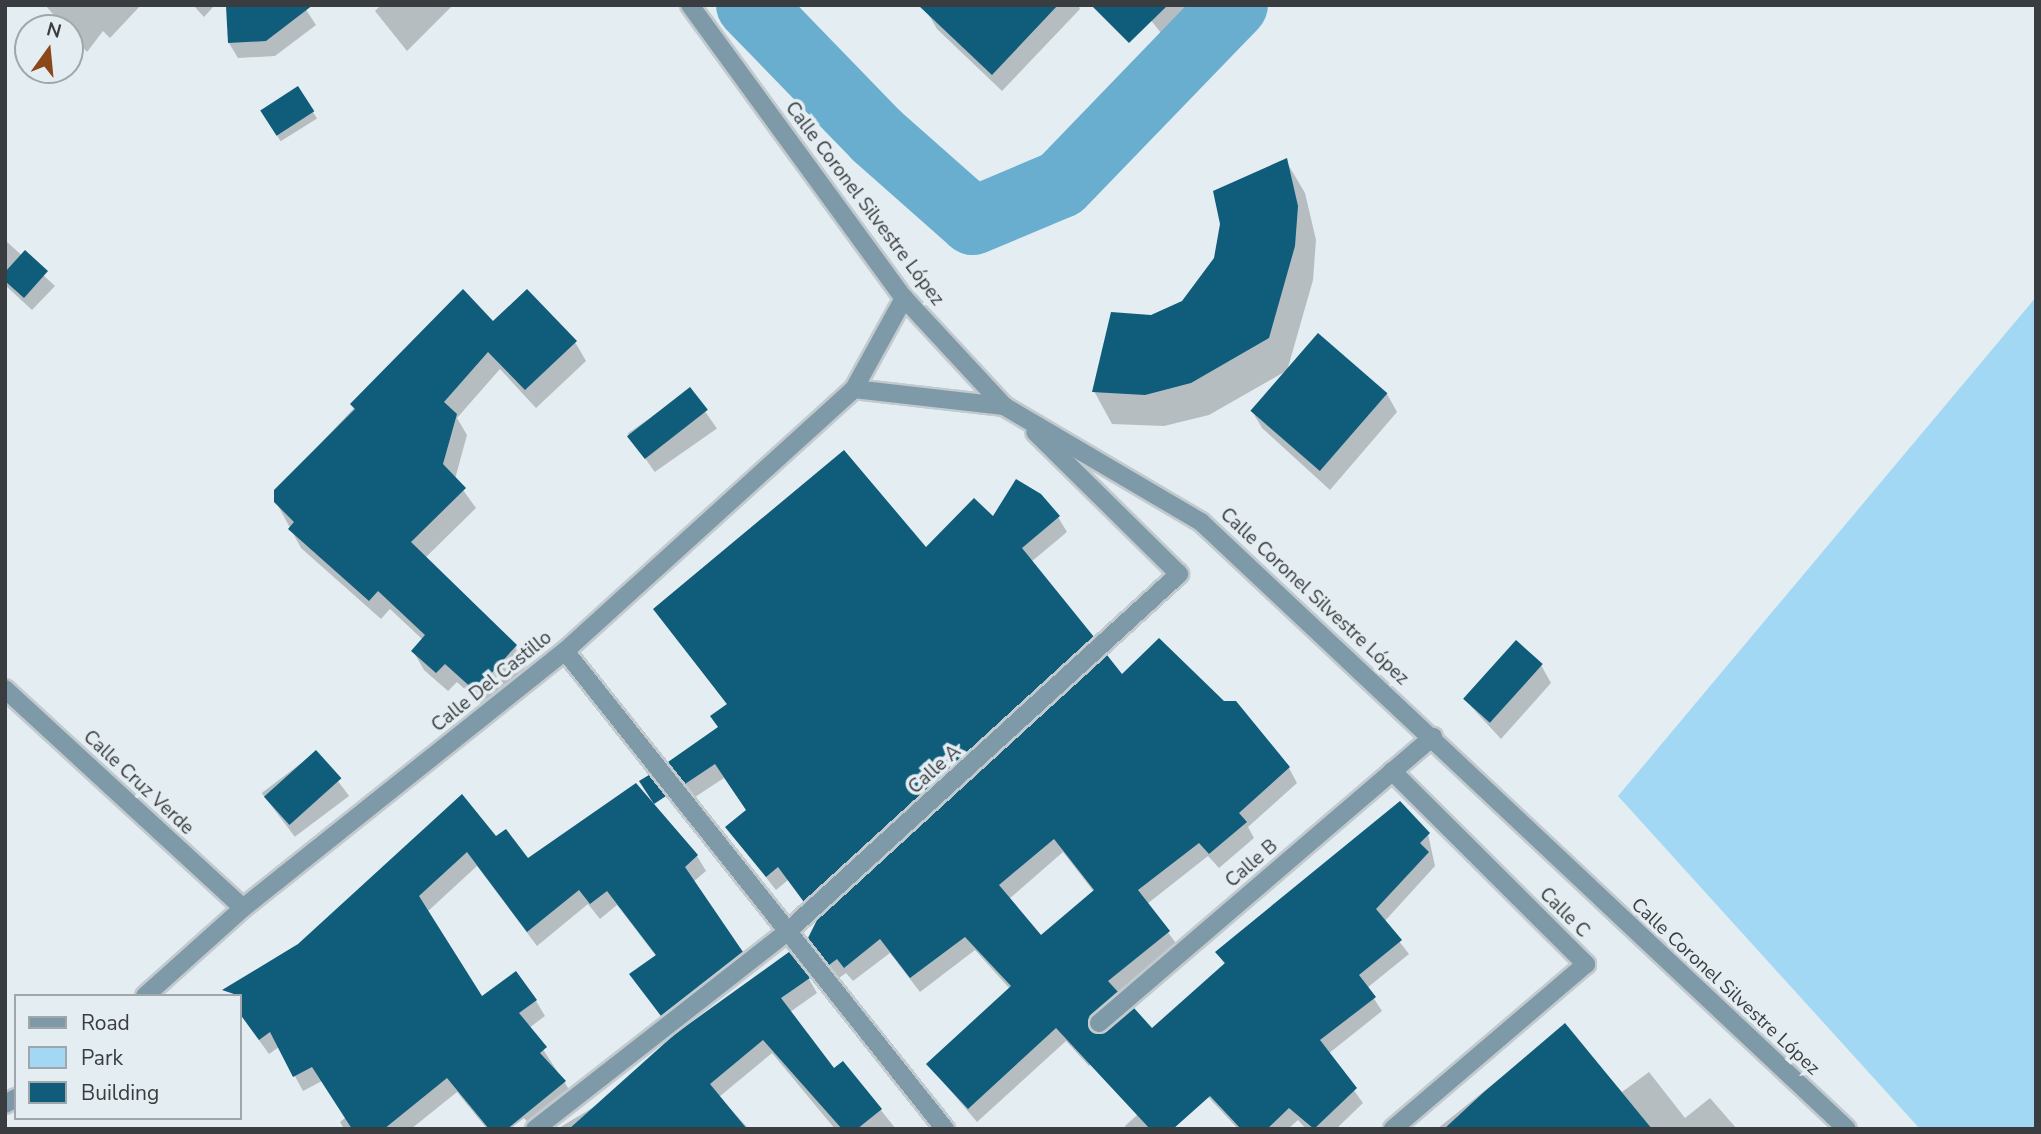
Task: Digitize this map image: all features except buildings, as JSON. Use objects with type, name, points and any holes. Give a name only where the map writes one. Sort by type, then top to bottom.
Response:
[{"type":"street","name":"Calle Coronel Silvestre López","points":[[690,5],[904,298],[1011,411],[1201,522],[1433,737],[1843,1127]]},
{"type":"street","name":"Calle Del Castillo","points":[[147,994],[243,908],[565,651],[854,389],[904,298]]},
{"type":"street","points":[[854,389],[1011,411]]},
{"type":"street","name":"Calle A","points":[[535,1129],[787,932],[1179,574],[1011,411]]},
{"type":"street","points":[[565,651],[945,1129]]},
{"type":"street","name":"Calle Cruz Verde","points":[[5,689],[243,908]]},
{"type":"street","name":"Calle B","points":[[1099,1023],[1433,737]]},
{"type":"street","name":"Calle C","points":[[1392,771],[1586,964],[1393,1129]]},
{"type":"green space","points":[[2036,297],[2036,1129],[1920,1129],[1618,796]]},
{"type":"waterway","points":[[750,5],[877,136],[973,221],[1061,184],[1234,5]]}]
